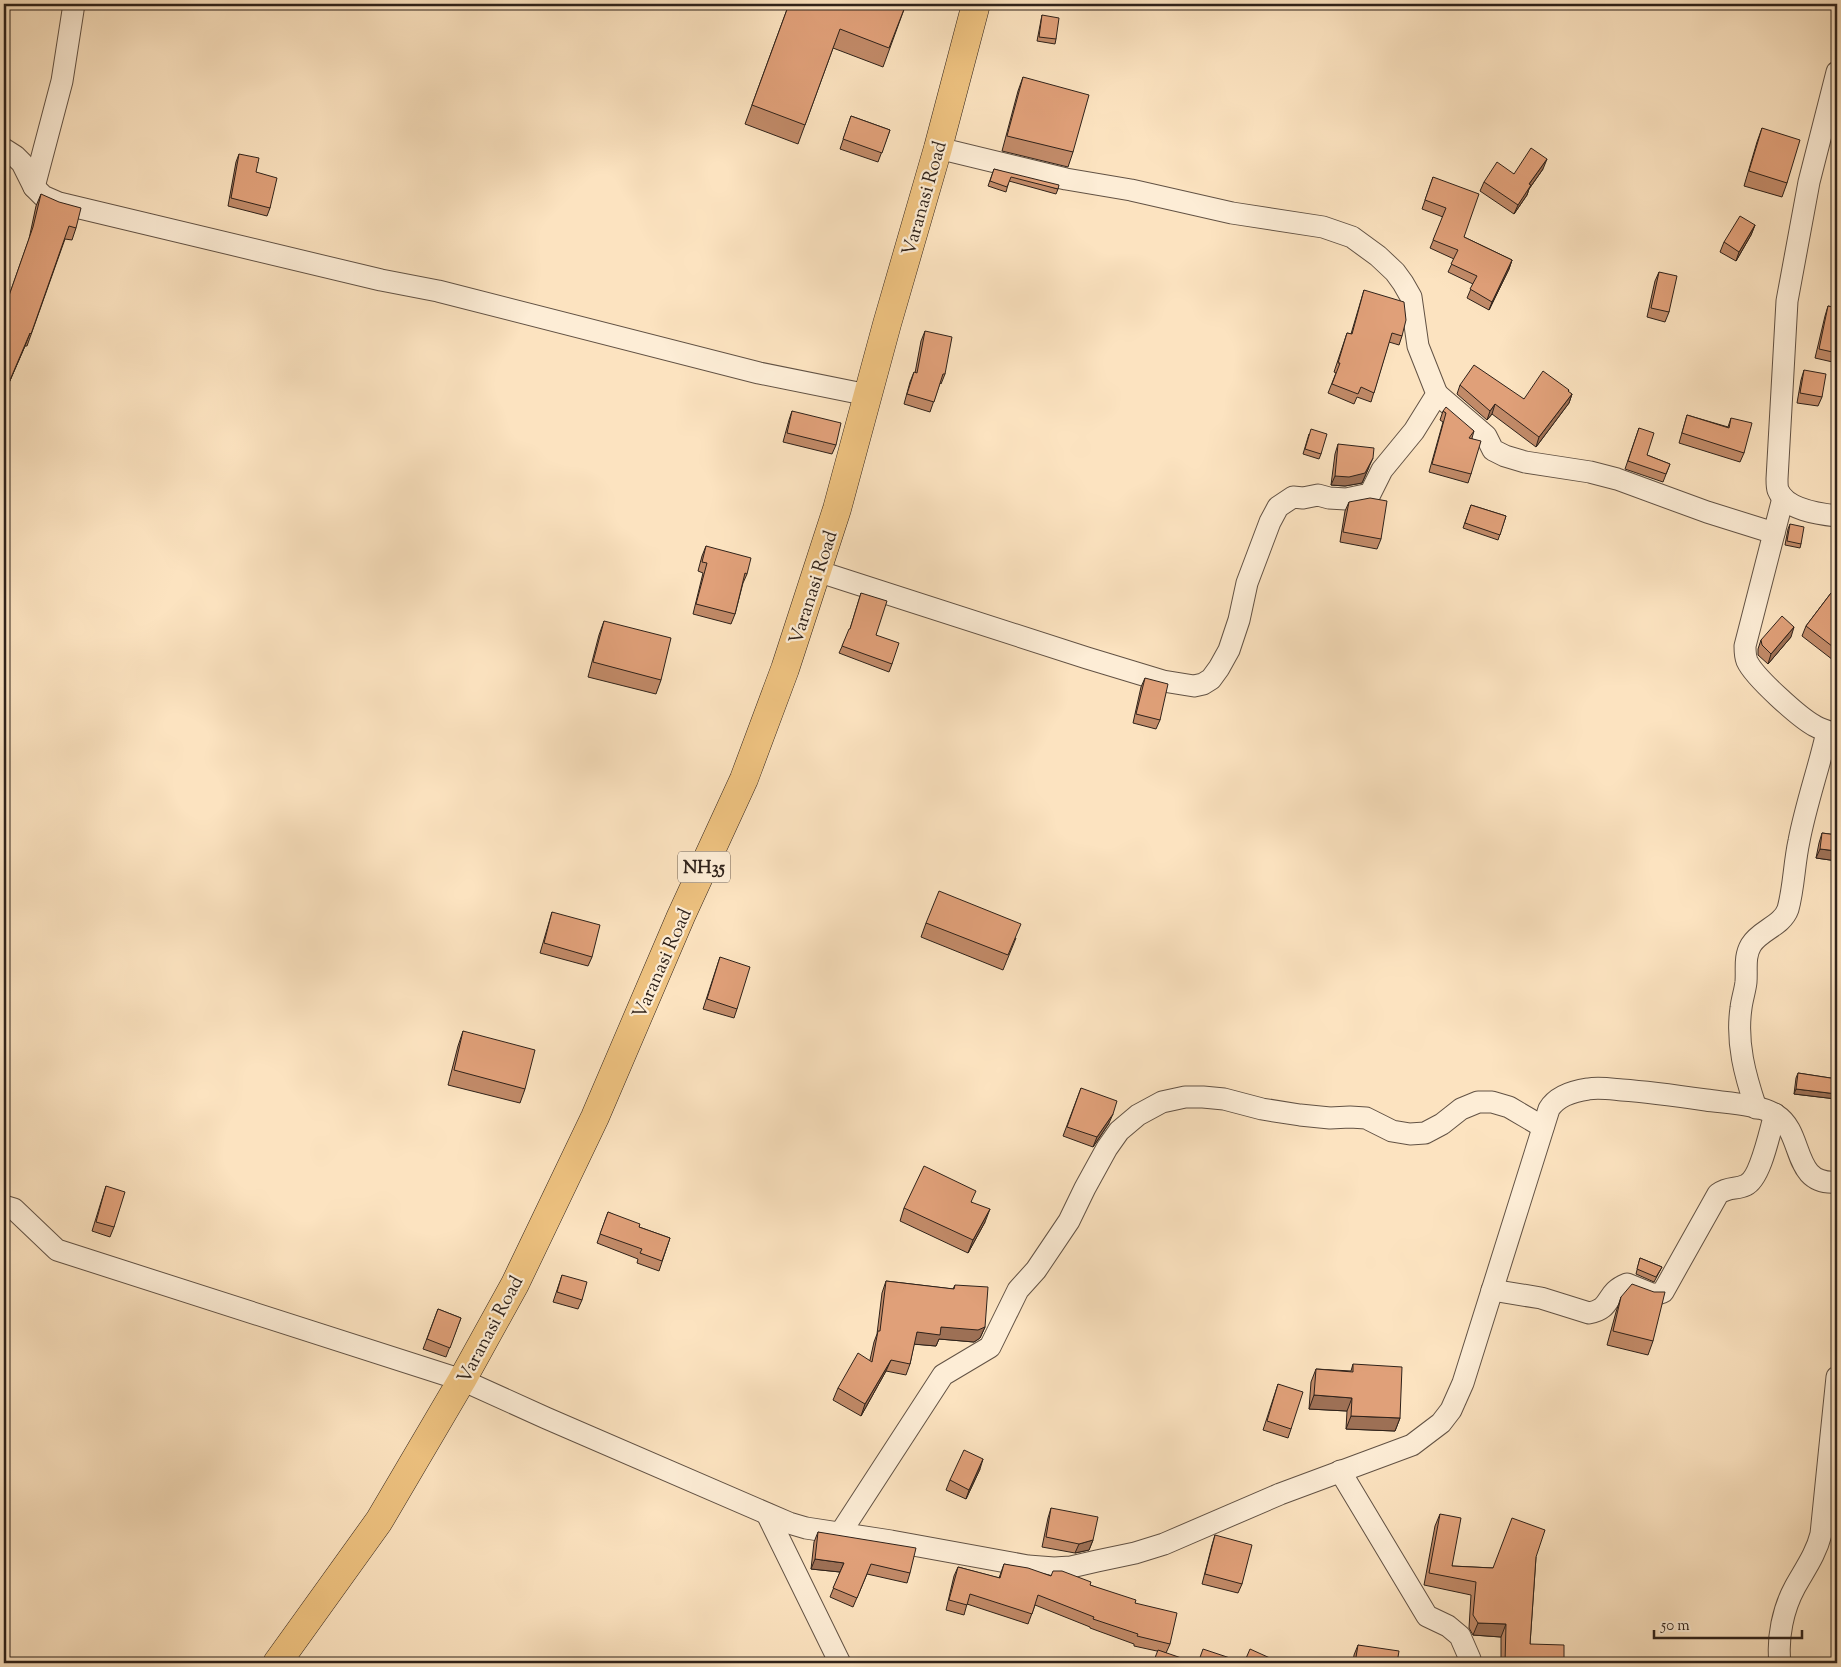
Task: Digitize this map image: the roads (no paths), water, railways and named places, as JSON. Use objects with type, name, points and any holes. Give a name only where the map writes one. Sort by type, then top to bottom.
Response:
[{"type":"highway","name":"Varanasi Road","points":[[277,1663],[379,1521],[462,1380],[515,1284],[591,1125],[681,916],[737,795],[785,669],[836,509],[938,148],[976,4]]},
{"type":"street","points":[[34,187],[62,81],[74,4]]},
{"type":"street","points":[[1837,72],[1809,182],[1786,301],[1777,479],[1778,490],[1790,504],[1802,509],[1837,516]]},
{"type":"street","points":[[938,148],[1059,177],[1232,213],[1323,227],[1352,237],[1378,256],[1395,272],[1403,283],[1411,297],[1418,346],[1437,394],[1486,436],[1493,450],[1504,456],[1525,462],[1576,469],[1617,478],[1707,512],[1774,533]]},
{"type":"street","points":[[4,149],[22,163],[34,187],[43,196],[58,203],[381,280],[438,291],[759,373],[868,395]]},
{"type":"street","points":[[817,571],[999,631],[1163,681],[1194,686],[1203,684],[1211,679],[1229,650],[1239,620],[1246,583],[1278,507],[1292,497],[1303,498],[1318,495],[1346,499],[1370,494],[1382,470],[1418,425],[1437,394]]},
{"type":"street","points":[[1492,1290],[1541,1298],[1589,1313],[1597,1312],[1604,1308],[1616,1288],[1627,1284],[1654,1295],[1663,1292],[1718,1194],[1726,1189],[1746,1186],[1752,1181],[1758,1170],[1765,1111],[1746,1079],[1739,1037],[1748,951],[1757,937],[1779,922],[1787,912],[1792,893],[1802,826],[1832,733],[1815,726],[1794,710],[1754,672],[1745,654],[1783,498]]},
{"type":"street","points":[[4,1206],[14,1209],[57,1250],[462,1380],[767,1514],[806,1528],[841,1532],[1028,1566],[1054,1568],[1071,1567],[1134,1553],[1164,1544],[1245,1508],[1412,1445],[1442,1423],[1451,1410],[1463,1383],[1543,1126],[1553,1102],[1574,1091],[1590,1088],[1641,1091],[1765,1111],[1783,1120],[1791,1133],[1803,1163],[1814,1178],[1824,1183],[1837,1182]]},
{"type":"street","points":[[841,1532],[943,1375],[990,1347],[1018,1290],[1036,1270],[1069,1220],[1106,1148],[1119,1131],[1138,1116],[1162,1102],[1185,1097],[1224,1099],[1262,1109],[1308,1116],[1366,1118],[1392,1131],[1410,1134],[1425,1133],[1442,1124],[1461,1109],[1478,1102],[1492,1102],[1509,1107],[1543,1126]]},
{"type":"street","points":[[1780,1663],[1782,1621],[1794,1589],[1818,1546],[1832,1490],[1837,1377]]},
{"type":"street","points":[[1340,1471],[1428,1616],[1448,1626],[1460,1636],[1470,1659],[1469,1663]]},
{"type":"street","points":[[767,1514],[840,1663]]}]
